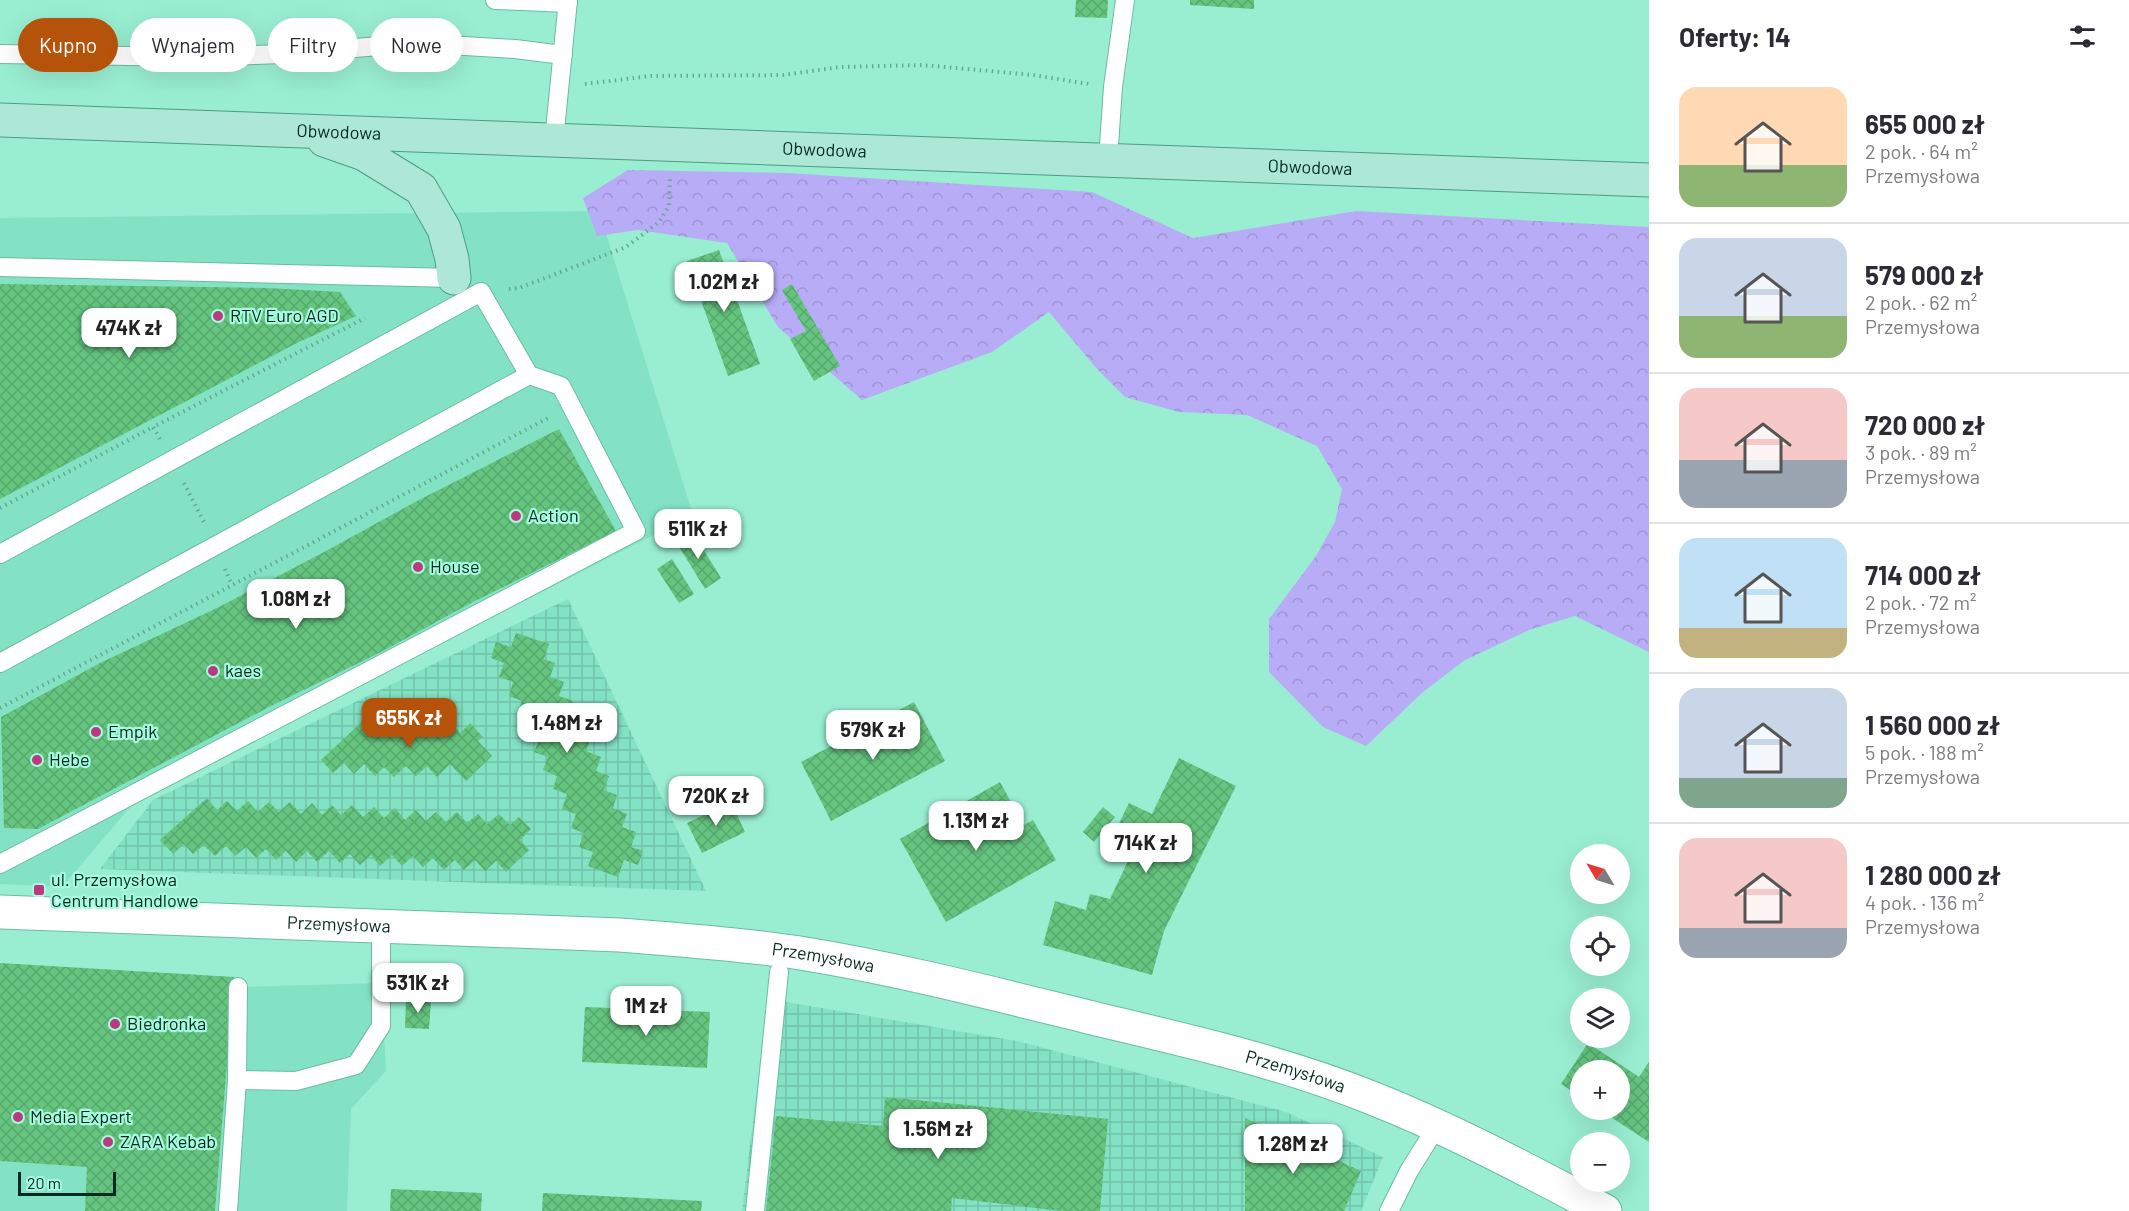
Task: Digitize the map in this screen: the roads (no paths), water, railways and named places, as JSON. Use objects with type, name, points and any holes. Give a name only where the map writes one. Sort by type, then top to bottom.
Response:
[{"type":"main road","name":"Obwodowa","points":[[0,120],[1649,180]]},
{"type":"main road","points":[[297,131],[364,154],[421,189],[444,229],[452,259],[468,285]]},
{"type":"street","name":"Przemysłowa","points":[[0,912],[620,936],[716,943],[799,953],[906,972],[1220,1048],[1294,1070],[1372,1098],[1437,1126],[1605,1211]]},
{"type":"lane","points":[[495,0],[568,1],[554,140]]},
{"type":"lane","points":[[1108,160],[1113,87],[1125,0]]},
{"type":"lane","points":[[0,54],[195,57],[283,54],[415,43],[563,55]]},
{"type":"lane","points":[[0,267],[468,285]]},
{"type":"lane","points":[[0,864],[636,531],[561,386],[529,375],[468,285]]},
{"type":"lane","points":[[0,554],[468,285]]},
{"type":"lane","points":[[0,663],[529,375]]},
{"type":"lane","points":[[237,1080],[296,1081],[356,1065],[381,1026],[381,925]]},
{"type":"lane","points":[[755,1211],[779,972]]},
{"type":"lane","points":[[228,1211],[237,1080],[238,987]]},
{"type":"lane","points":[[1389,1211],[1409,1171],[1437,1126]]},
{"type":"place","name":"RTV Euro AGD","points":[[218,316]]},
{"type":"place","name":"Action","points":[[516,516]]},
{"type":"place","name":"House","points":[[418,567]]},
{"type":"place","name":"kaes","points":[[213,671]]},
{"type":"place","name":"Empik","points":[[96,732]]},
{"type":"place","name":"Hebe","points":[[37,760]]},
{"type":"place","name":"ul. Przemysłowa Centrum Handlowe","points":[[39,890]]},
{"type":"place","name":"Biedronka","points":[[115,1024]]},
{"type":"place","name":"Media Expert","points":[[18,1117]]},
{"type":"place","name":"ZARA Kebab","points":[[108,1142]]}]
